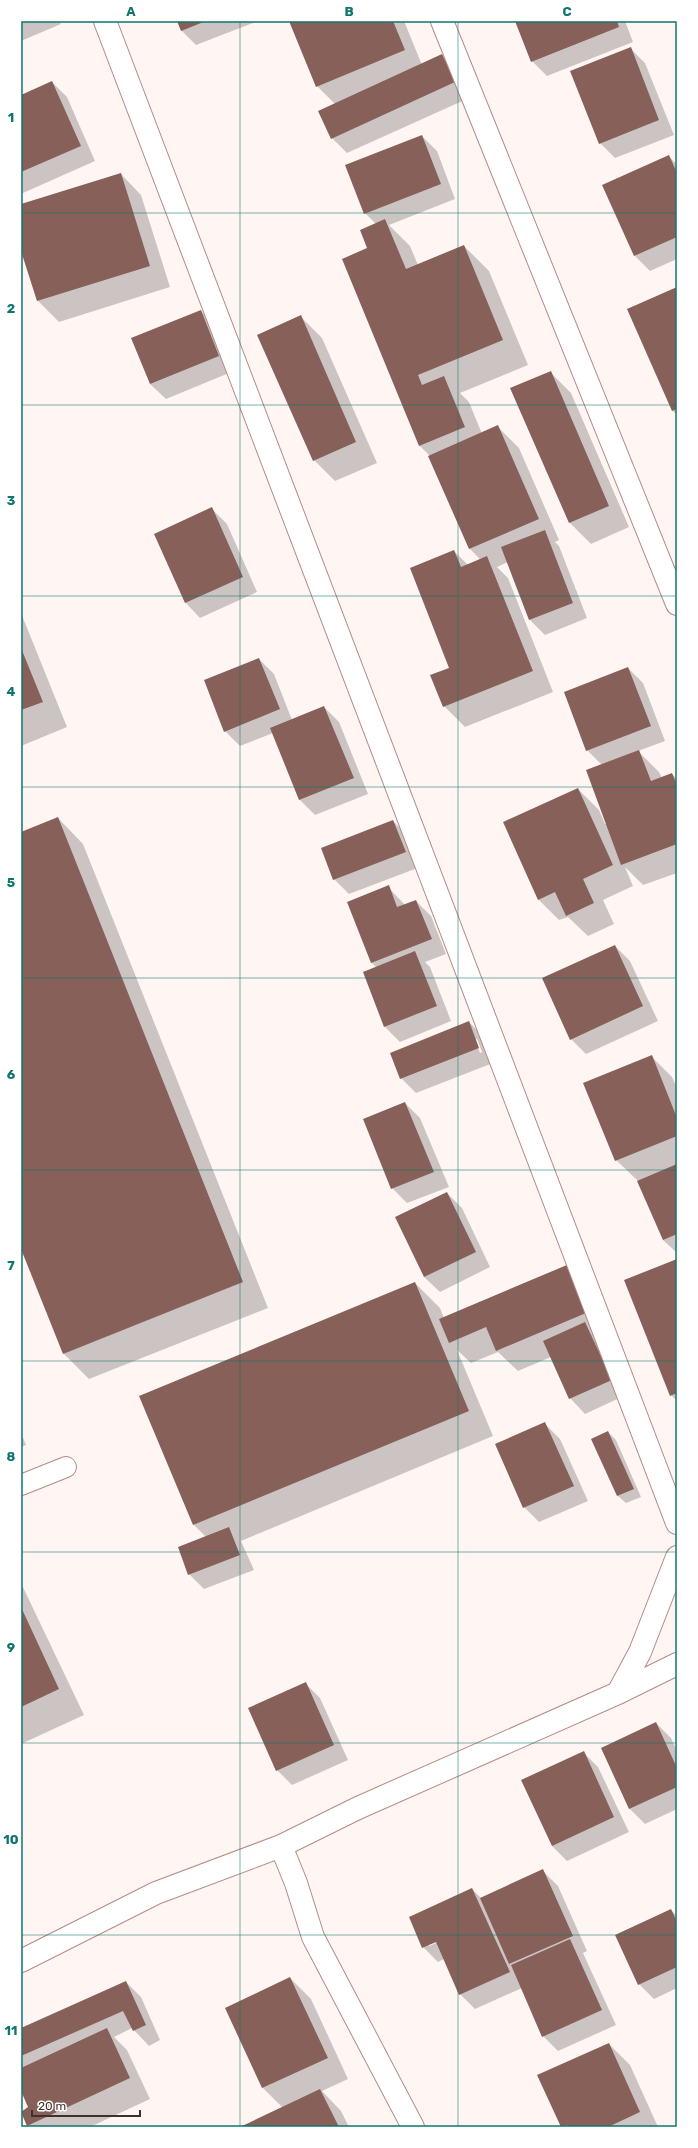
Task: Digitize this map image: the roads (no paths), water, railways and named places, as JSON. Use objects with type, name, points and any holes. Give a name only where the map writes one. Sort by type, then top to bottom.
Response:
[{"type":"street","points":[[105,21],[677,1523]]},
{"type":"street","points":[[442,21],[677,604]]},
{"type":"street","points":[[618,1693],[640,1652],[677,1557]]},
{"type":"street","points":[[21,1961],[156,1893],[281,1846],[358,1808],[618,1693],[677,1664]]},
{"type":"street","points":[[281,1846],[296,1883],[314,1937],[413,2127]]},
{"type":"lane","points":[[21,1484],[66,1467]]}]
